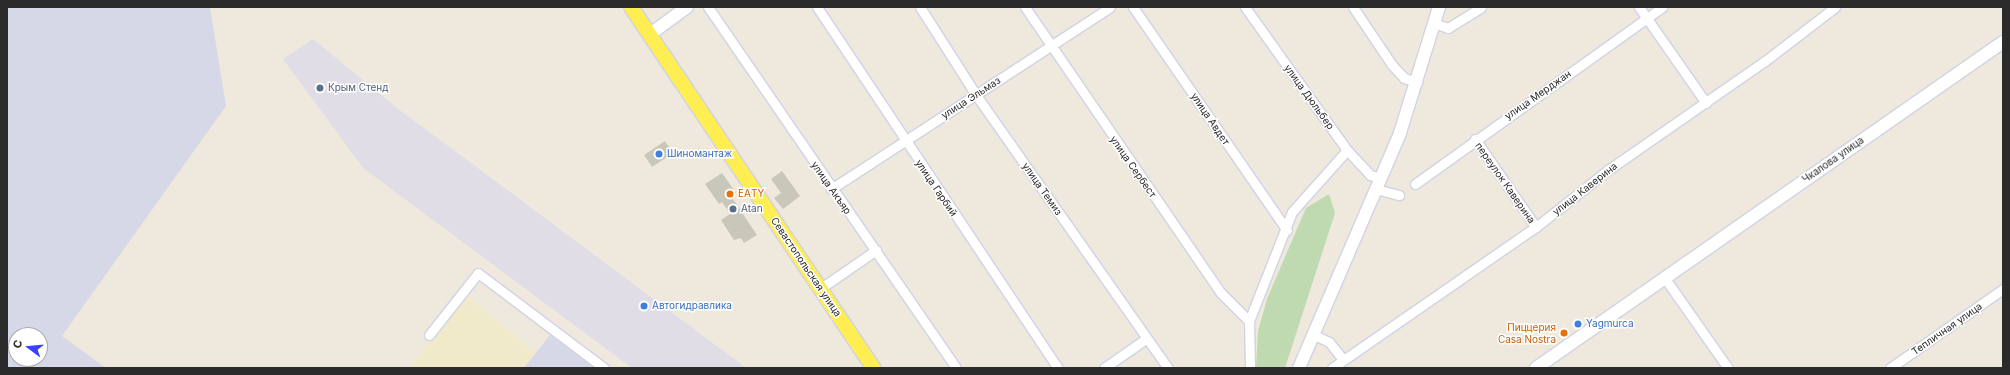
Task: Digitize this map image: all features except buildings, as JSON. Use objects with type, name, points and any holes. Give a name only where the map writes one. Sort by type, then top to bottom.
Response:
[{"type":"main road","name":"Севастопольская улица","points":[[631,7],[874,368]]},
{"type":"main road","points":[[649,35],[687,7]]},
{"type":"main road","points":[[1299,368],[1312,334],[1378,184],[1417,82],[1436,24],[1439,7]]},
{"type":"main road","name":"Чкалова улица","points":[[1536,368],[1664,277],[2003,42]]},
{"type":"street","name":"улица Акъяр","points":[[708,7],[831,189],[876,250],[956,368]]},
{"type":"street","name":"улица Гарбий","points":[[817,7],[905,141],[1058,368]]},
{"type":"street","name":"улица Темиз","points":[[920,7],[976,96],[1168,368]]},
{"type":"street","name":"улица Сербест","points":[[1025,7],[1050,46],[1221,293],[1249,321]]},
{"type":"street","name":"улица Эльмаз","points":[[831,189],[976,96],[1110,7]]},
{"type":"street","name":"улица Авдет","points":[[1133,7],[1287,230]]},
{"type":"street","name":"улица Дюльбер","points":[[1245,7],[1347,150],[1378,184]]},
{"type":"street","points":[[1354,7],[1392,65],[1404,78],[1417,82]]},
{"type":"street","points":[[1436,24],[1448,28],[1481,7]]},
{"type":"street","points":[[1639,7],[1706,103]]},
{"type":"street","name":"улица Мерджан","points":[[1415,184],[1475,139],[1662,7]]},
{"type":"street","name":"улица Каверина","points":[[1332,368],[1343,358],[1536,227],[1608,170],[1706,103],[1836,7]]},
{"type":"street","name":"переулок Каверина","points":[[1475,139],[1536,227]]},
{"type":"street","points":[[1250,368],[1249,321],[1287,230],[1292,212],[1347,150]]},
{"type":"street","points":[[1378,184],[1399,195]]},
{"type":"street","points":[[821,288],[876,250]]},
{"type":"street","points":[[429,335],[478,273],[604,368]]},
{"type":"street","points":[[1664,277],[1728,368]]},
{"type":"street","name":"Тепличная улица","points":[[1890,368],[2003,289]]},
{"type":"street","points":[[1312,334],[1329,342],[1343,358]]},
{"type":"street","points":[[1104,368],[1147,338]]},
{"type":"shaded area","points":[[7,7],[210,7],[226,106],[62,336],[106,368],[7,368]]},
{"type":"shaded area","points":[[313,39],[397,108],[745,367],[632,368],[363,168],[283,59]]},
{"type":"shaded area","points":[[467,296],[536,353],[524,368],[409,368]]},
{"type":"shaded area","points":[[553,331],[612,368],[524,368]]},
{"type":"green space","points":[[1329,194],[1335,213],[1285,368],[1256,368],[1258,331],[1267,299],[1306,208]]},
{"type":"place","name":"Крым Стенд","points":[[320,88]]},
{"type":"place","name":"Шиномантаж","points":[[659,154]]},
{"type":"place","name":"EАTY","points":[[730,194]]},
{"type":"place","name":"Atan","points":[[733,209]]},
{"type":"place","name":"Автогидравлика","points":[[644,306]]},
{"type":"place","name":"Yagmurca","points":[[1578,324]]},
{"type":"place","name":"Пиццерия Casa Nostra","points":[[1564,333]]}]
